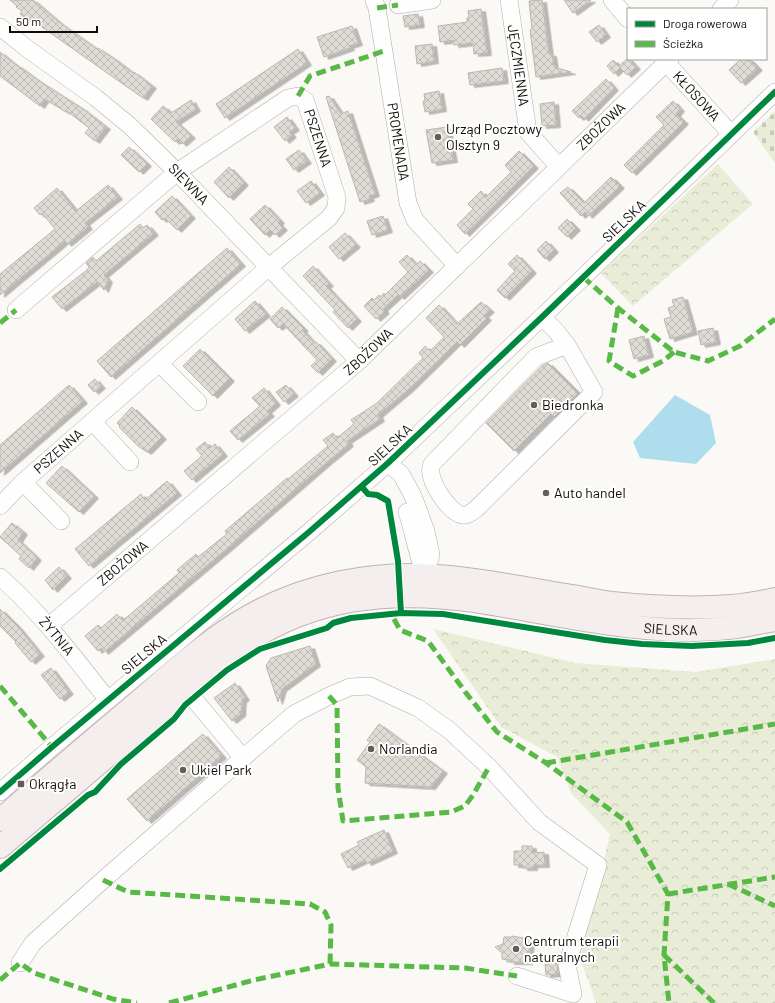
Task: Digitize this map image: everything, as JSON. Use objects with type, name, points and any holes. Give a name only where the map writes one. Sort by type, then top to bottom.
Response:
[{"type":"main road","name":"SIELSKA","points":[[0,820],[172,672],[215,638],[263,608],[296,594],[326,585],[361,578],[391,575],[474,601],[584,620],[646,628],[688,629],[736,627],[775,620]]},
{"type":"main road","name":"SIELSKA","points":[[0,847],[186,689],[244,644],[278,624],[314,610],[344,601],[378,597],[450,577],[517,586],[610,602],[650,606],[734,606],[775,599]]},
{"type":"street","points":[[383,2],[432,0]]},
{"type":"street","name":"JĘCZMIENNA","points":[[509,0],[528,132],[559,167]]},
{"type":"street","points":[[612,0],[627,18]]},
{"type":"street","points":[[722,8],[730,0]]},
{"type":"street","name":"PROMENADA","points":[[383,2],[378,15],[408,203],[415,220],[457,266]]},
{"type":"street","name":"SIEWNA","points":[[0,27],[29,50],[96,98],[129,125],[177,172],[359,361]]},
{"type":"street","name":"ZBOŻOWA","points":[[49,626],[359,361],[559,167],[666,60]]},
{"type":"street","name":"KŁOSOWA","points":[[666,60],[731,134]]},
{"type":"street","name":"SIELSKA","points":[[0,792],[309,532],[388,463],[775,92]]},
{"type":"street","name":"PSZENNA","points":[[0,506],[23,482],[94,422],[269,267],[329,218],[336,208],[337,197],[305,100],[298,96],[288,98],[177,172],[16,310]]},
{"type":"street","points":[[542,317],[567,345],[594,392],[476,509],[464,515],[457,513],[442,498],[430,472],[430,467],[536,357],[567,345]]},
{"type":"street","points":[[159,363],[198,402]]},
{"type":"street","name":"PSZENNA","points":[[94,422],[130,462]]},
{"type":"street","name":"SIELSKA","points":[[388,463],[392,482],[403,500],[413,530],[424,585]]},
{"type":"street","name":"PSZENNA","points":[[23,482],[61,521]]},
{"type":"street","name":"ŻYTNIA","points":[[0,577],[13,588],[49,626],[108,700]]},
{"type":"street","points":[[172,672],[243,758]]},
{"type":"street","points":[[20,963],[33,944],[103,880],[294,714],[350,687],[370,686],[418,708],[449,730],[489,767],[539,822],[598,865],[567,965],[573,994],[518,976]]},
{"type":"green space","points":[[775,111],[775,163],[753,132]]},
{"type":"green space","points":[[718,164],[753,204],[633,306],[601,273]]},
{"type":"green space","points":[[433,629],[576,663],[696,672],[775,659],[775,1003],[596,1003],[578,952],[598,888],[610,834],[571,793],[557,757],[501,727]]},
{"type":"water","points":[[675,395],[710,415],[716,443],[696,464],[640,458],[633,442]]},
{"type":"building","points":[[10,0],[33,0],[60,23],[133,73],[134,72],[152,86],[143,98],[39,25],[29,19],[28,20],[20,14],[22,11]]},
{"type":"building","points":[[542,0],[549,54],[552,54],[554,67],[571,72],[536,77],[530,30],[532,29],[529,1]]},
{"type":"building","points":[[564,0],[591,0],[573,13]]},
{"type":"building","points":[[481,9],[487,53],[474,54],[473,43],[454,45],[454,40],[440,42],[438,26],[467,22],[467,18],[469,17],[468,11]]},
{"type":"building","points":[[418,14],[420,25],[405,27],[403,16]]},
{"type":"building","points":[[599,25],[606,35],[597,42],[589,32]]},
{"type":"building","points":[[352,26],[358,43],[349,46],[350,48],[324,57],[317,37]]},
{"type":"building","points":[[432,44],[434,61],[417,64],[415,46]]},
{"type":"building","points":[[298,49],[307,63],[225,118],[216,104]]},
{"type":"building","points":[[0,52],[17,66],[83,109],[106,127],[95,141],[85,133],[89,128],[67,111],[66,112],[45,99],[40,106],[0,76]]},
{"type":"building","points":[[627,59],[636,67],[627,75],[620,68],[614,74],[607,66],[613,60],[619,66]]},
{"type":"building","points":[[740,60],[750,60],[758,68],[741,83],[729,70]]},
{"type":"building","points":[[502,68],[504,81],[470,85],[468,73]]},
{"type":"building","points":[[606,79],[614,88],[584,119],[582,116],[579,118],[572,111]]},
{"type":"building","points":[[439,91],[442,109],[425,112],[423,101],[425,101],[424,94]]},
{"type":"building","points":[[329,96],[341,114],[348,111],[375,194],[369,196],[370,199],[360,202],[326,97]]},
{"type":"building","points":[[191,100],[196,109],[176,122],[191,136],[182,144],[177,139],[175,142],[151,119],[163,106],[171,113]]},
{"type":"building","points":[[673,101],[680,109],[676,114],[684,122],[632,173],[624,165],[664,125],[656,117]]},
{"type":"building","points":[[554,102],[556,125],[542,126],[540,104]]},
{"type":"building","points":[[287,117],[295,128],[289,132],[292,135],[285,141],[274,127]]},
{"type":"building","points":[[447,127],[453,160],[432,163],[426,130]]},
{"type":"building","points":[[129,147],[147,164],[139,172],[121,155]]},
{"type":"building","points":[[299,150],[307,161],[294,170],[286,159]]},
{"type":"building","points":[[519,151],[534,166],[465,234],[457,225],[473,209],[468,204],[481,191],[486,197],[511,172],[505,165]]},
{"type":"building","points":[[229,167],[244,183],[229,198],[214,182]]},
{"type":"building","points":[[611,177],[620,186],[588,216],[585,212],[581,216],[560,193],[568,187],[584,203]]},
{"type":"building","points":[[311,181],[320,193],[306,203],[297,191]]},
{"type":"building","points":[[108,185],[118,197],[85,223],[88,227],[67,244],[65,241],[0,295],[0,274],[55,229],[42,213],[40,215],[34,208],[57,188],[76,211]]},
{"type":"building","points":[[172,196],[191,216],[177,230],[165,218],[162,220],[155,212]]},
{"type":"building","points":[[265,205],[280,221],[278,223],[283,228],[275,235],[270,230],[265,235],[250,219]]},
{"type":"building","points":[[383,216],[388,230],[372,235],[367,221]]},
{"type":"building","points":[[567,219],[576,228],[567,237],[558,228]]},
{"type":"building","points":[[140,224],[143,228],[147,225],[154,233],[104,275],[108,280],[104,290],[97,282],[62,309],[52,297],[87,270],[89,267],[86,263],[93,257],[96,261]]},
{"type":"building","points":[[345,233],[356,245],[339,259],[329,247]]},
{"type":"building","points":[[546,241],[554,250],[545,259],[537,250]]},
{"type":"building","points":[[227,248],[241,264],[111,377],[97,361]]},
{"type":"building","points":[[407,255],[416,265],[420,261],[429,270],[400,297],[398,295],[383,309],[385,311],[376,319],[364,306],[372,298],[374,300],[379,295],[380,297],[384,293],[385,295],[408,272],[399,262]]},
{"type":"building","points":[[517,255],[532,271],[505,298],[497,290],[515,271],[508,264]]},
{"type":"building","points":[[313,266],[329,284],[326,286],[357,319],[348,328],[333,312],[335,310],[303,276]]},
{"type":"building","points":[[683,297],[693,332],[670,339],[664,319],[671,317],[668,308],[674,306],[672,300]]},
{"type":"building","points":[[255,301],[266,314],[245,331],[235,319]]},
{"type":"building","points":[[481,302],[490,310],[484,315],[487,318],[460,345],[457,342],[410,388],[378,415],[380,419],[347,441],[349,444],[104,652],[101,648],[98,651],[85,636],[98,625],[101,628],[117,614],[122,620],[127,617],[179,573],[177,570],[196,554],[198,557],[227,534],[225,531],[287,478],[288,479],[328,446],[323,440],[333,433],[337,438],[354,424],[351,420],[377,403],[423,358],[419,353],[425,346],[430,351],[444,337],[426,318],[439,305],[457,324]]},
{"type":"building","points":[[282,307],[304,329],[302,330],[314,343],[316,342],[332,359],[318,373],[311,366],[317,360],[283,324],[278,328],[270,319]]},
{"type":"building","points":[[713,328],[716,342],[701,345],[698,331]]},
{"type":"building","points":[[644,336],[649,355],[634,359],[629,340]]},
{"type":"building","points":[[200,349],[230,379],[213,396],[183,366]]},
{"type":"building","name":"Biedronka","points":[[548,363],[578,393],[554,417],[551,414],[514,451],[486,423],[542,366]]},
{"type":"building","points":[[95,379],[101,386],[94,392],[88,385]]},
{"type":"building","points":[[69,385],[83,401],[0,473],[0,445]]},
{"type":"building","points":[[286,385],[294,394],[284,402],[276,392]]},
{"type":"building","points":[[264,388],[276,403],[267,411],[270,414],[238,440],[230,431],[260,406],[252,398]]},
{"type":"building","points":[[132,407],[162,437],[147,452],[138,446],[119,427],[120,426],[117,423]]},
{"type":"building","points":[[205,442],[210,448],[215,444],[223,454],[192,480],[184,471],[202,456],[196,449]]},
{"type":"building","points":[[62,466],[94,496],[79,512],[46,483]]},
{"type":"building","points":[[167,481],[177,493],[89,566],[75,549],[141,494],[145,500]]},
{"type":"building","points":[[12,523],[23,532],[18,540],[37,558],[29,568],[19,559],[21,556],[0,537]]},
{"type":"building","points":[[59,567],[67,576],[53,590],[45,580]]},
{"type":"building","points":[[0,609],[18,627],[40,654],[31,662],[15,643],[16,642],[0,626]]},
{"type":"building","points":[[310,646],[316,664],[282,689],[278,702],[266,666],[271,658]]},
{"type":"building","points":[[51,668],[69,692],[60,699],[41,675]]},
{"type":"building","points":[[235,683],[245,698],[242,700],[241,714],[232,721],[214,698]]},
{"type":"building","points":[[379,724],[443,771],[431,787],[365,783],[366,767],[357,760],[370,742],[367,740]]},
{"type":"building","name":"Ukiel Park","points":[[203,734],[222,756],[147,821],[127,799]]},
{"type":"building","points":[[384,830],[393,851],[367,863],[365,860],[348,868],[341,854],[359,845],[357,842]]},
{"type":"building","points":[[522,846],[532,846],[532,853],[544,852],[545,865],[533,865],[533,868],[523,868],[523,865],[514,865],[514,851],[522,851]]},
{"type":"building","name":"Centrum terapii naturalnych","points":[[512,936],[530,939],[528,962],[510,962],[510,960],[502,959],[502,953],[495,947],[503,944],[504,937]]},
{"type":"building","points":[[557,963],[558,974],[546,975],[545,964]]},
{"type":"marked path","points":[[377,8],[398,5]]},
{"type":"marked path","points":[[298,96],[310,76],[384,51]]},
{"type":"marked path","points":[[583,277],[618,308],[674,352],[708,361],[740,346],[775,319]]},
{"type":"marked path","points":[[618,308],[609,361],[633,376],[663,361],[674,352]]},
{"type":"marked path","points":[[0,323],[16,310]]},
{"type":"marked path","points":[[394,619],[400,630],[428,641],[497,732],[546,763],[627,822],[668,894],[664,955],[669,1003]]},
{"type":"marked path","points":[[0,686],[52,747]]},
{"type":"marked path","points":[[329,696],[337,705],[338,788],[343,821],[451,812],[465,806],[489,767]]},
{"type":"marked path","points":[[546,763],[775,724]]},
{"type":"marked path","points":[[668,894],[775,877]]},
{"type":"marked path","points":[[103,880],[128,892],[310,904],[325,912],[331,925],[330,964]]},
{"type":"marked path","points":[[728,884],[775,906]]},
{"type":"marked path","points":[[664,955],[714,1003]]},
{"type":"marked path","points":[[0,980],[20,963],[34,973],[113,999],[137,1003]]},
{"type":"marked path","points":[[169,1003],[254,980],[330,964],[465,968],[517,976]]},
{"type":"cycle path","points":[[0,792],[309,532],[388,463],[775,92]]},
{"type":"cycle path","points":[[362,487],[368,494],[377,495],[388,501],[398,561],[401,613]]},
{"type":"cycle path","points":[[0,869],[88,795],[95,792],[121,764],[174,719],[185,705],[227,670],[260,649],[327,628],[333,623],[351,618],[401,613],[443,614],[605,640],[642,644],[692,646],[748,643],[775,638]]},
{"type":"place","name":"Urząd Pocztowy Olsztyn 9","points":[[438,137]]},
{"type":"place","name":"Biedronka","points":[[534,405]]},
{"type":"place","name":"Auto handel","points":[[546,493]]},
{"type":"place","name":"Norlandia","points":[[371,749]]},
{"type":"place","name":"Ukiel Park","points":[[183,770]]},
{"type":"place","name":"Okrągła","points":[[21,784]]},
{"type":"place","name":"Centrum terapii naturalnych","points":[[516,949]]}]
